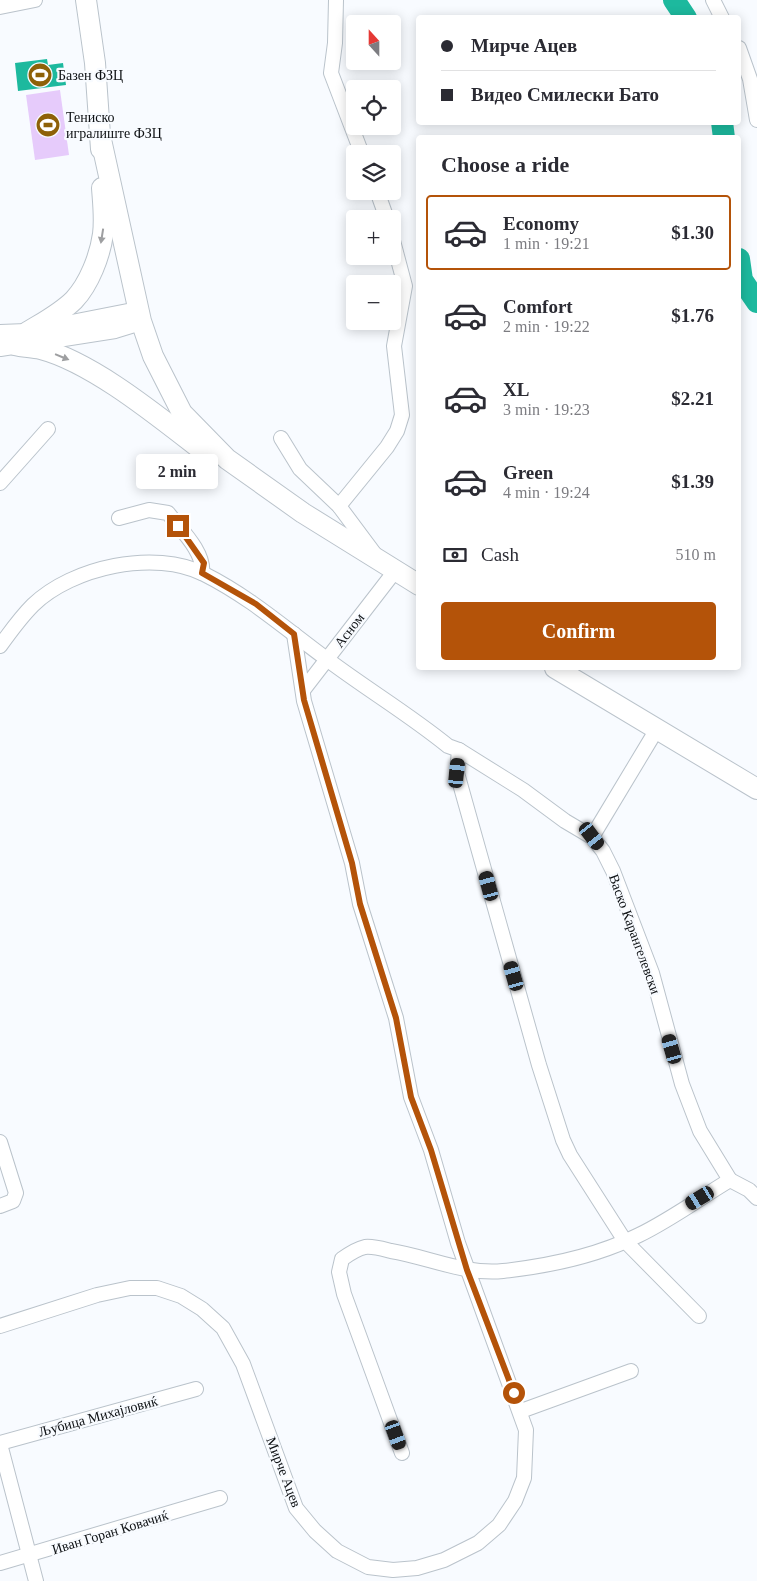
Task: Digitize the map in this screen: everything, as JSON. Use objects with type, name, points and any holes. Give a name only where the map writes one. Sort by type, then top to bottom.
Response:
[{"type":"main road","points":[[10,340],[57,313],[74,300],[84,286],[98,254],[104,233],[95,63],[86,0]]},
{"type":"main road","points":[[100,135],[140,316],[156,364],[182,413],[227,459],[303,513],[416,583]]},
{"type":"main road","points":[[10,340],[42,349],[68,360],[109,382],[204,451],[227,459]]},
{"type":"main road","points":[[558,670],[757,789]]},
{"type":"street","points":[[0,7],[35,0]]},
{"type":"street","points":[[336,0],[335,43],[331,73],[359,145]]},
{"type":"street","points":[[713,0],[720,15]]},
{"type":"street","points":[[741,53],[757,66]]},
{"type":"street","points":[[741,53],[750,79],[757,120]]},
{"type":"street","points":[[338,506],[398,431],[402,415],[394,346],[405,286],[399,265]]},
{"type":"street","points":[[10,340],[140,316]]},
{"type":"street","points":[[0,483],[48,429]]},
{"type":"street","points":[[281,438],[300,469],[338,506],[388,567]]},
{"type":"street","points":[[119,518],[149,510],[168,513],[204,563],[202,573]]},
{"type":"street","name":"Васко Карангелевски","points":[[0,646],[34,604],[59,587],[97,571],[135,562],[181,566],[202,573],[256,604],[326,659],[448,746],[459,750],[523,790],[565,821],[592,836],[613,871],[652,973],[682,1084],[700,1131],[730,1180]]},
{"type":"street","name":"Асном","points":[[304,689],[388,567]]},
{"type":"street","points":[[294,634],[304,689],[304,700],[352,863],[360,904],[396,1018],[411,1097],[431,1150],[467,1270]]},
{"type":"street","points":[[592,836],[657,729]]},
{"type":"street","points":[[459,750],[457,773],[539,1065],[563,1140],[570,1155],[625,1241],[699,1316]]},
{"type":"street","points":[[0,1142],[16,1193],[13,1202],[0,1206]]},
{"type":"street","points":[[402,1453],[344,1294],[339,1272],[342,1259],[355,1250],[367,1247],[398,1252],[467,1270],[501,1272],[566,1260],[625,1241],[639,1235],[730,1180],[757,1198]]},
{"type":"street","name":"Мирче Ацев","points":[[0,1326],[97,1295],[130,1288],[157,1288],[181,1296],[202,1308],[223,1328],[243,1364],[296,1508],[315,1531],[337,1551],[368,1567],[394,1570],[417,1568],[444,1560],[478,1544],[499,1525],[515,1502],[524,1478],[526,1430],[521,1411],[467,1270]]},
{"type":"street","points":[[521,1411],[631,1372]]},
{"type":"street","name":"Љубица Михајловиќ","points":[[0,1444],[196,1389]]},
{"type":"street","points":[[0,1444],[31,1556],[36,1581]]},
{"type":"street","name":"Иван Горан Ковачиќ","points":[[0,1564],[220,1498]]},
{"type":"shaded area","name":"Базен ФЗЦ","points":[[47,59],[48,65],[63,63],[66,85],[18,91],[15,63]]},
{"type":"shaded area","name":"Тениско игралиште ФЗЦ","points":[[60,90],[69,155],[35,160],[26,95]]},
{"type":"waterway","points":[[674,0],[684,15]]},
{"type":"waterway","points":[[722,125],[724,135]]},
{"type":"waterway","points":[[741,273],[742,280],[757,302]]},
{"type":"place","name":"Базен ФЗЦ","points":[[40,75]]},
{"type":"place","name":"Тениско игралиште ФЗЦ","points":[[48,125]]},
{"type":"route","points":[[178,526],[204,563],[202,573],[256,604],[294,634],[304,689],[304,700],[352,863],[360,904],[386,980],[396,1018],[411,1097],[431,1150],[467,1270],[514,1393]]}]
